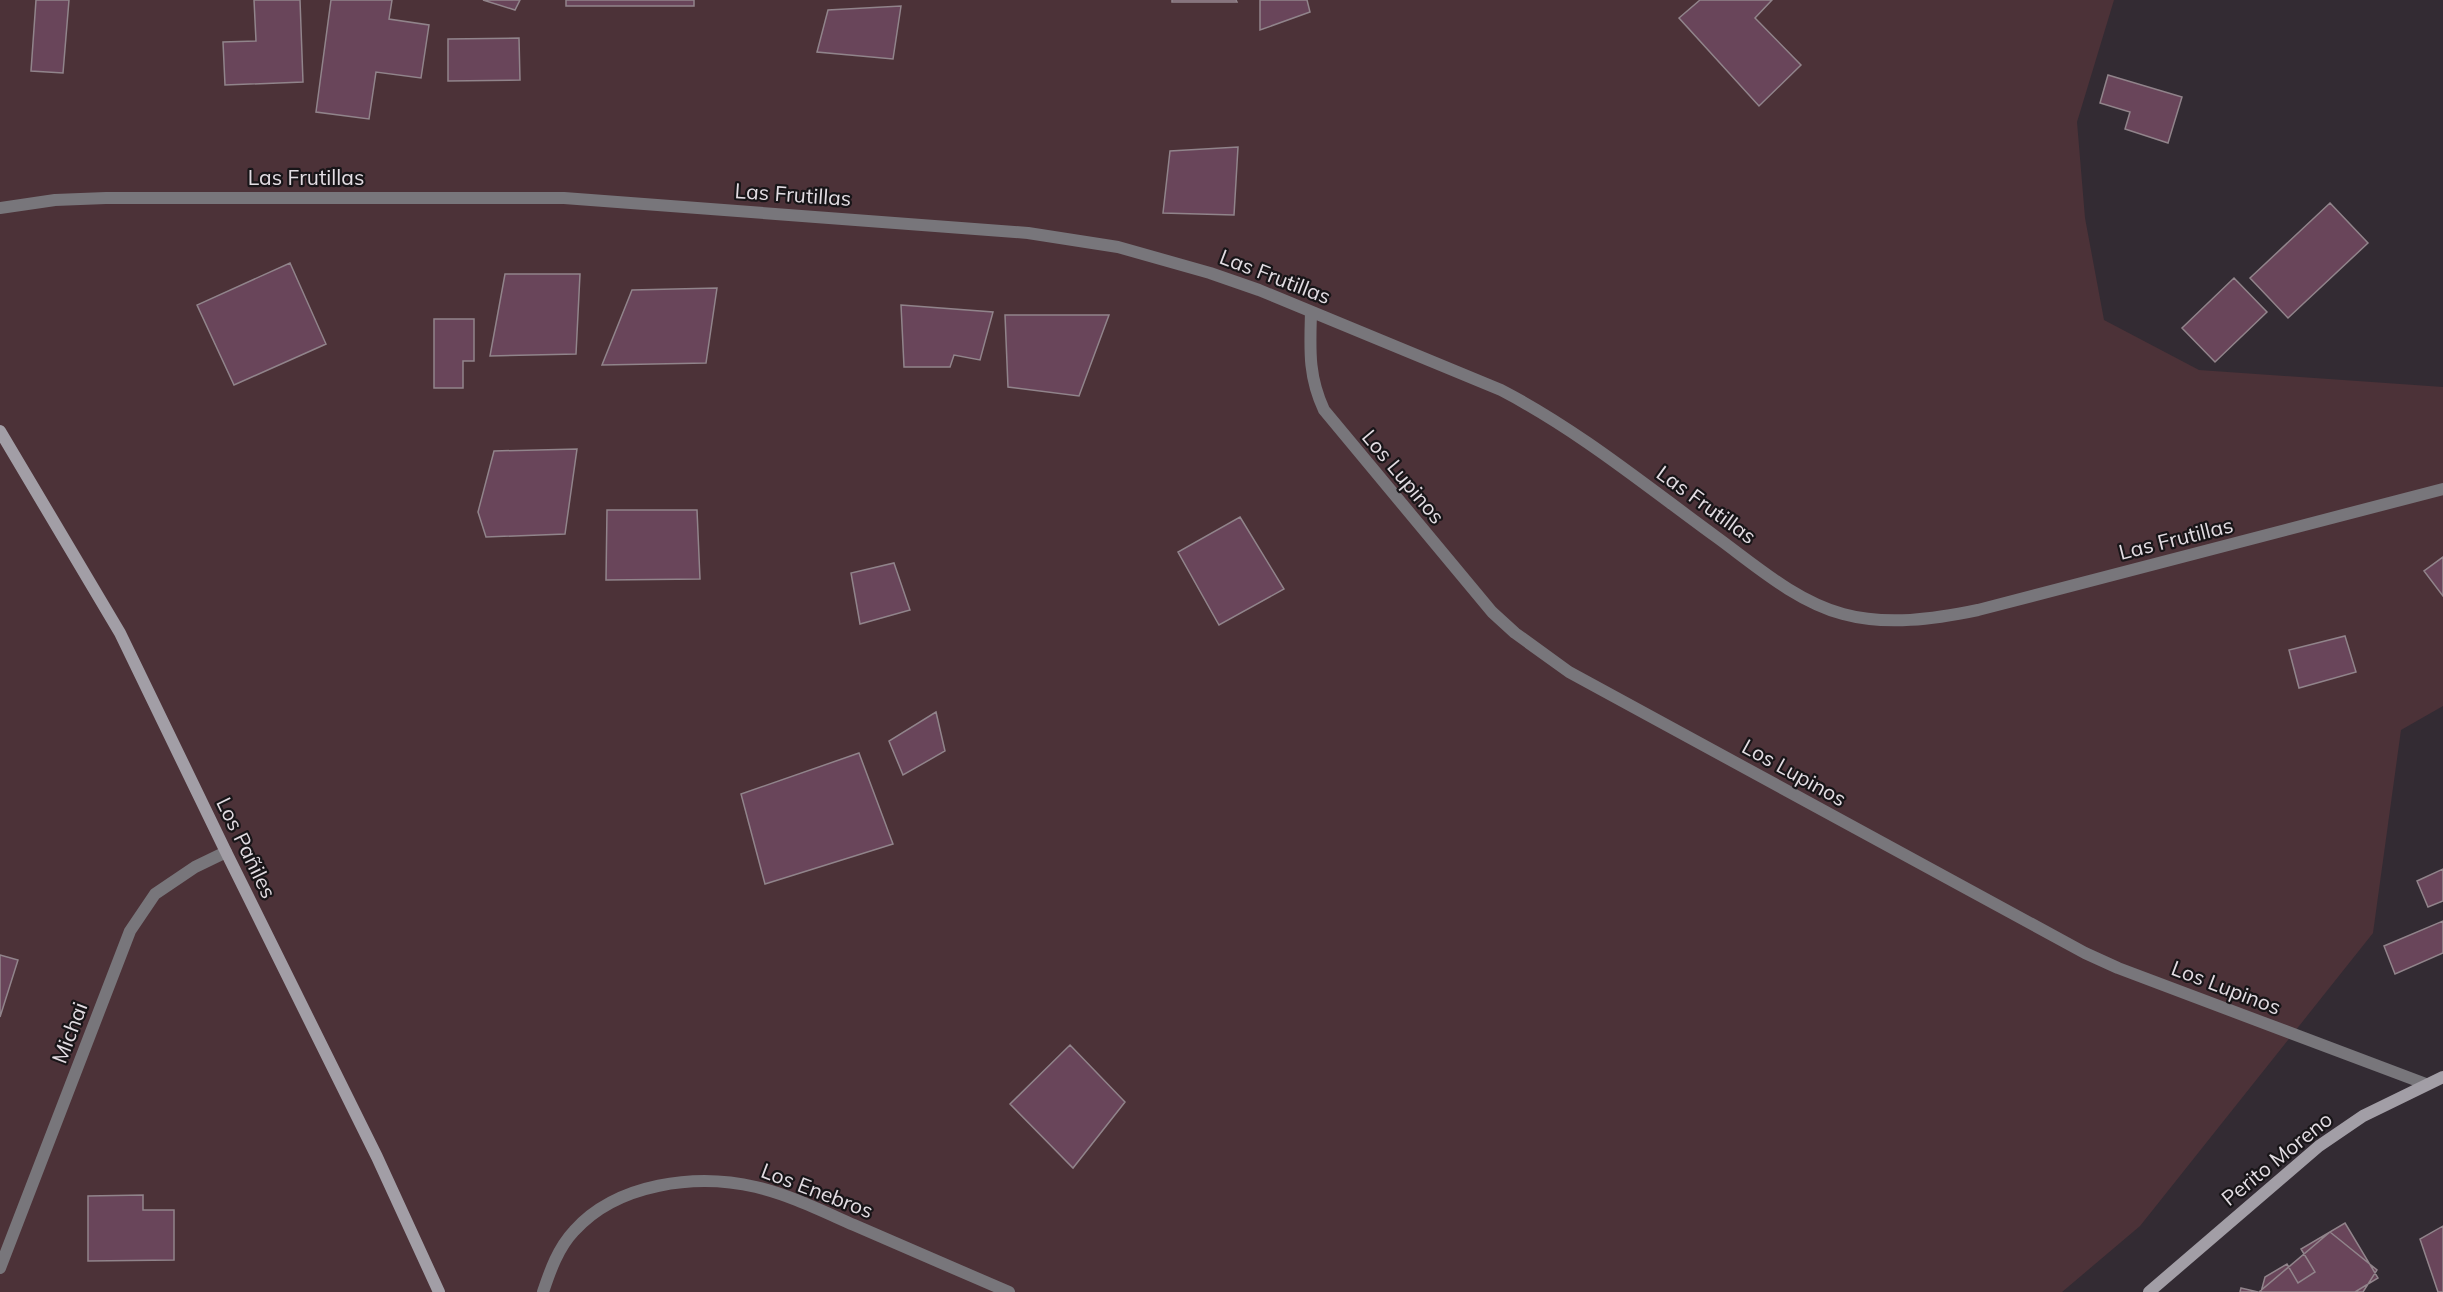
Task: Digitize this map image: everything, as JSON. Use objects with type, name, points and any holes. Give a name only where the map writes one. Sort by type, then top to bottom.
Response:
[{"type":"street","name":"Las Frutillas","points":[[0,208],[56,200],[106,198],[529,197],[609,200],[1028,233],[1118,247],[1210,273],[1501,390],[1534,407],[1597,448],[1791,591],[1833,610],[1853,616],[1906,620],[1943,617],[1978,610],[2443,489]]},
{"type":"street","name":"Los Lupinos","points":[[1311,312],[1311,372],[1315,391],[1324,410],[1492,612],[1541,654],[2085,953],[2118,968],[2426,1084]]},
{"type":"street","name":"Los Pañiles","points":[[0,431],[120,633],[377,1157],[439,1292]]},
{"type":"street","name":"Michai","points":[[0,1268],[130,931],[155,894],[195,867],[226,852]]},
{"type":"street","name":"Perito Moreno","points":[[2149,1292],[2319,1146],[2363,1116],[2443,1077]]},
{"type":"street","name":"Los Enebros","points":[[543,1292],[560,1251],[573,1232],[591,1215],[612,1202],[657,1186],[705,1181],[729,1182],[779,1193],[1009,1292]]},
{"type":"shaded area","points":[[0,0],[2114,0],[2077,122],[2085,218],[2104,320],[2199,370],[2443,387],[2443,706],[2401,730],[2373,933],[2140,1226],[2062,1292],[0,1292]]},
{"type":"building","points":[[36,0],[69,0],[63,73],[31,71]]},
{"type":"building","points":[[254,0],[300,0],[303,82],[225,85],[223,42],[256,41]]},
{"type":"building","points":[[331,0],[392,0],[389,19],[429,25],[421,78],[376,72],[369,119],[316,112]]},
{"type":"building","points":[[483,0],[520,0],[515,10]]},
{"type":"building","points":[[566,0],[694,0],[694,6],[566,6]]},
{"type":"building","points":[[1172,0],[1236,0],[1237,2],[1172,2]]},
{"type":"building","points":[[1260,0],[1307,0],[1310,12],[1260,30]]},
{"type":"building","points":[[1700,0],[1772,0],[1755,18],[1801,65],[1759,106],[1679,18]]},
{"type":"building","points":[[901,6],[893,59],[817,52],[828,10]]},
{"type":"building","points":[[519,38],[520,80],[448,81],[448,39]]},
{"type":"building","points":[[2108,75],[2182,97],[2168,143],[2125,129],[2130,112],[2100,103]]},
{"type":"building","points":[[1238,147],[1234,215],[1163,213],[1170,151]]},
{"type":"building","points":[[2330,203],[2368,243],[2288,318],[2250,278]]},
{"type":"building","points":[[290,263],[326,344],[234,385],[197,305]]},
{"type":"building","points":[[505,274],[580,274],[576,354],[490,356]]},
{"type":"building","points":[[2234,278],[2267,312],[2215,362],[2182,328]]},
{"type":"building","points":[[717,288],[706,363],[602,365],[632,290]]},
{"type":"building","points":[[901,305],[993,312],[980,360],[954,355],[950,367],[904,367]]},
{"type":"building","points":[[1005,315],[1109,315],[1079,396],[1008,387]]},
{"type":"building","points":[[434,319],[474,319],[474,361],[463,361],[463,388],[434,388]]},
{"type":"building","points":[[577,449],[565,534],[486,537],[478,512],[494,451]]},
{"type":"building","points":[[607,510],[697,510],[700,579],[606,580]]},
{"type":"building","points":[[1240,517],[1284,589],[1219,625],[1178,552]]},
{"type":"building","points":[[2443,557],[2443,596],[2424,571]]},
{"type":"building","points":[[894,563],[910,610],[860,624],[851,573]]},
{"type":"building","points":[[2345,636],[2356,672],[2299,688],[2289,650]]},
{"type":"building","points":[[936,712],[945,751],[903,775],[889,741]]},
{"type":"building","points":[[859,753],[893,844],[765,884],[741,794]]},
{"type":"building","points":[[2443,869],[2443,901],[2428,907],[2417,881]]},
{"type":"building","points":[[2443,921],[2443,953],[2395,974],[2384,946]]},
{"type":"building","points":[[0,955],[18,960],[0,1017]]},
{"type":"building","points":[[1070,1045],[1125,1102],[1073,1168],[1010,1104]]},
{"type":"building","points":[[143,1195],[143,1210],[174,1210],[174,1260],[88,1261],[88,1196]]},
{"type":"building","points":[[2345,1223],[2378,1278],[2355,1292],[2261,1292],[2265,1277],[2287,1264],[2298,1283],[2315,1272],[2301,1249]]},
{"type":"building","points":[[2443,1226],[2443,1292],[2438,1292],[2420,1239]]},
{"type":"building","points":[[2330,1232],[2377,1270],[2363,1292],[2259,1292]]},
{"type":"building","points":[[2241,1288],[2258,1292],[2240,1292]]}]
